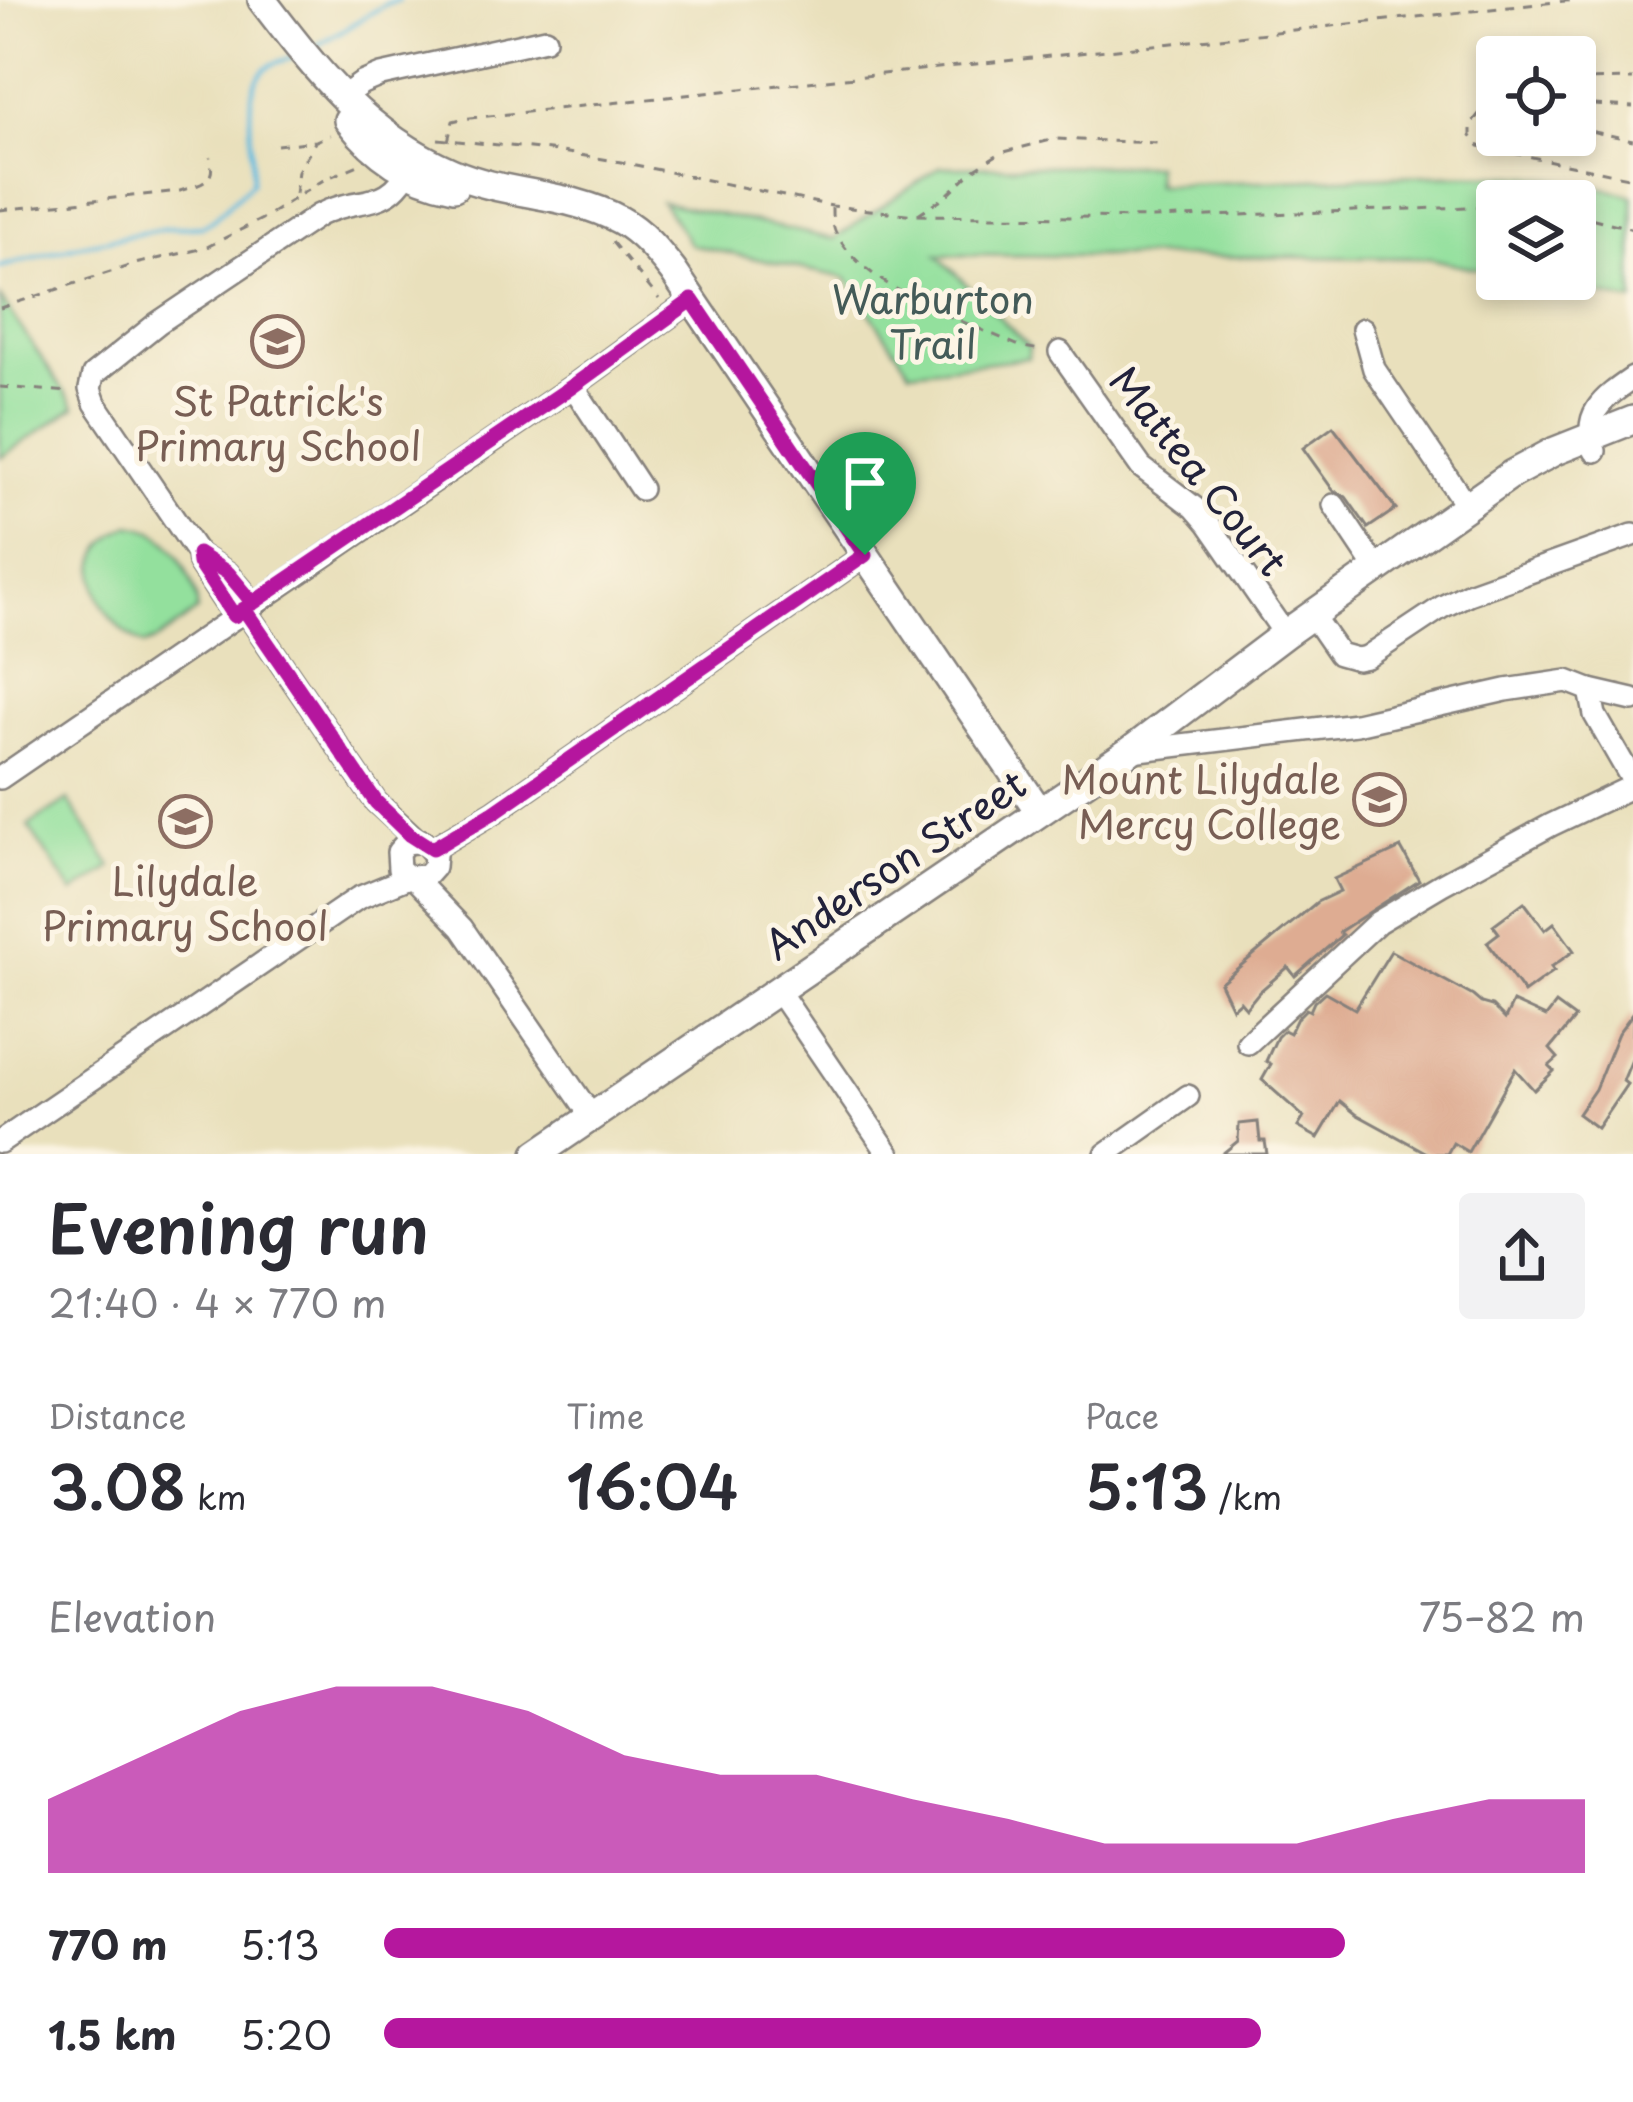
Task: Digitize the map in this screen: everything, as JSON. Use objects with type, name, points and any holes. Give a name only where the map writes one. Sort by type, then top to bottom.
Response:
[{"type":"main road","points":[[262,0],[341,98],[386,134],[412,163]]},
{"type":"main road","points":[[320,75],[351,125],[374,150],[412,163],[459,188],[511,192],[586,207],[621,220],[653,247],[1039,811]]},
{"type":"main road","name":"Anderson Street","points":[[1593,444],[1633,420]]},
{"type":"main road","name":"Anderson Street","points":[[537,1154],[1130,751],[1466,505],[1542,457],[1633,437]]},
{"type":"street","points":[[341,98],[382,75],[544,39]]},
{"type":"street","points":[[412,163],[387,196],[324,212],[158,322],[98,368],[91,379],[91,393],[198,554],[228,573],[244,610],[592,1117]]},
{"type":"street","points":[[0,778],[692,300]]},
{"type":"street","points":[[1363,329],[1374,369],[1466,505]]},
{"type":"street","name":"Mattea Court","points":[[1060,352],[1141,466],[1208,523],[1285,634]]},
{"type":"street","points":[[1593,444],[1591,422],[1598,406],[1633,378]]},
{"type":"street","points":[[573,386],[641,489]]},
{"type":"street","points":[[1334,505],[1376,568]]},
{"type":"street","points":[[1312,615],[1339,654],[1348,659],[1367,657],[1468,594],[1633,535]]},
{"type":"street","points":[[0,1142],[358,898],[494,812],[865,555]]},
{"type":"street","points":[[1130,751],[1356,724],[1567,681],[1633,700]]},
{"type":"street","points":[[1248,1043],[1378,922],[1633,783],[1595,715],[1590,690]]},
{"type":"street","points":[[777,989],[890,1154]]},
{"type":"street","points":[[1106,1154],[1188,1096]]},
{"type":"path","points":[[1476,207],[1153,218],[916,215],[832,206],[527,147],[451,141],[450,125],[461,119],[1575,0]]},
{"type":"path","points":[[1596,80],[1633,79]]},
{"type":"path","points":[[1596,105],[1633,107]]},
{"type":"path","points":[[1596,132],[1633,140]]},
{"type":"path","points":[[277,146],[338,134]]},
{"type":"path","points":[[916,215],[1000,153],[1055,139],[1158,143]]},
{"type":"path","points":[[295,197],[298,171],[316,141]]},
{"type":"path","points":[[0,308],[135,264],[205,248],[262,219],[325,178],[364,162],[374,150]]},
{"type":"path","points":[[1527,156],[1633,178]]},
{"type":"path","points":[[0,210],[180,190],[209,178],[210,157]]},
{"type":"path","points":[[832,206],[838,237],[879,279],[1019,346],[1060,352]]},
{"type":"path","points":[[1596,219],[1633,229]]},
{"type":"path","points":[[0,387],[91,393]]},
{"type":"green space","name":"Warburton Trail","points":[[1155,165],[1156,185],[1402,176],[1560,180],[1476,180],[1476,268],[1428,258],[937,255],[1029,347],[1028,358],[910,371],[846,278],[691,245],[662,202],[834,239],[940,167]]},
{"type":"green space","points":[[1596,186],[1633,196],[1633,302],[1596,294]]},
{"type":"green space","points":[[0,297],[75,407],[0,458]]},
{"type":"green space","points":[[130,525],[155,532],[172,548],[191,580],[197,602],[197,611],[144,645],[113,620],[96,586],[100,552],[111,537]]},
{"type":"green space","points":[[68,800],[112,867],[73,893],[28,826]]},
{"type":"building","points":[[1333,426],[1396,509],[1368,528],[1303,448]]},
{"type":"building","points":[[1401,848],[1419,880],[1339,932],[1342,935],[1295,976],[1288,967],[1246,1008],[1240,1001],[1232,1008],[1220,983],[1317,902],[1340,891],[1334,879]]},
{"type":"building","points":[[1524,902],[1545,930],[1554,923],[1574,951],[1524,993],[1487,942],[1499,933],[1493,925]]},
{"type":"building","points":[[1391,951],[1492,1006],[1505,1019],[1513,1002],[1546,1017],[1556,1004],[1575,1018],[1550,1049],[1558,1058],[1549,1066],[1554,1071],[1534,1090],[1515,1069],[1468,1152],[1453,1143],[1447,1154],[1429,1154],[1340,1101],[1318,1138],[1298,1127],[1304,1117],[1262,1080],[1271,1064],[1266,1061],[1284,1030],[1290,1033],[1297,1018],[1306,1009],[1310,1011],[1325,992],[1355,1009]]},
{"type":"building","points":[[1633,1013],[1633,1057],[1623,1081],[1627,1084],[1597,1128],[1578,1114],[1595,1089],[1618,1033]]},
{"type":"building","points":[[1258,1122],[1267,1154],[1222,1154],[1238,1141],[1239,1124]]},
{"type":"waterway","points":[[313,48],[399,0]]},
{"type":"waterway","points":[[0,267],[76,246],[212,221],[252,182],[250,117],[255,85],[273,64],[292,58]]},
{"type":"place","name":"St Patrick's Primary School","points":[[278,342]]},
{"type":"place","name":"Mount Lilydale Mercy College","points":[[1380,799]]},
{"type":"place","name":"Lilydale Primary School","points":[[185,822]]},
{"type":"route","points":[[692,300],[865,555],[494,812],[432,849],[376,802],[244,609],[234,616],[199,563],[198,554],[228,573],[253,603],[692,300]]}]
